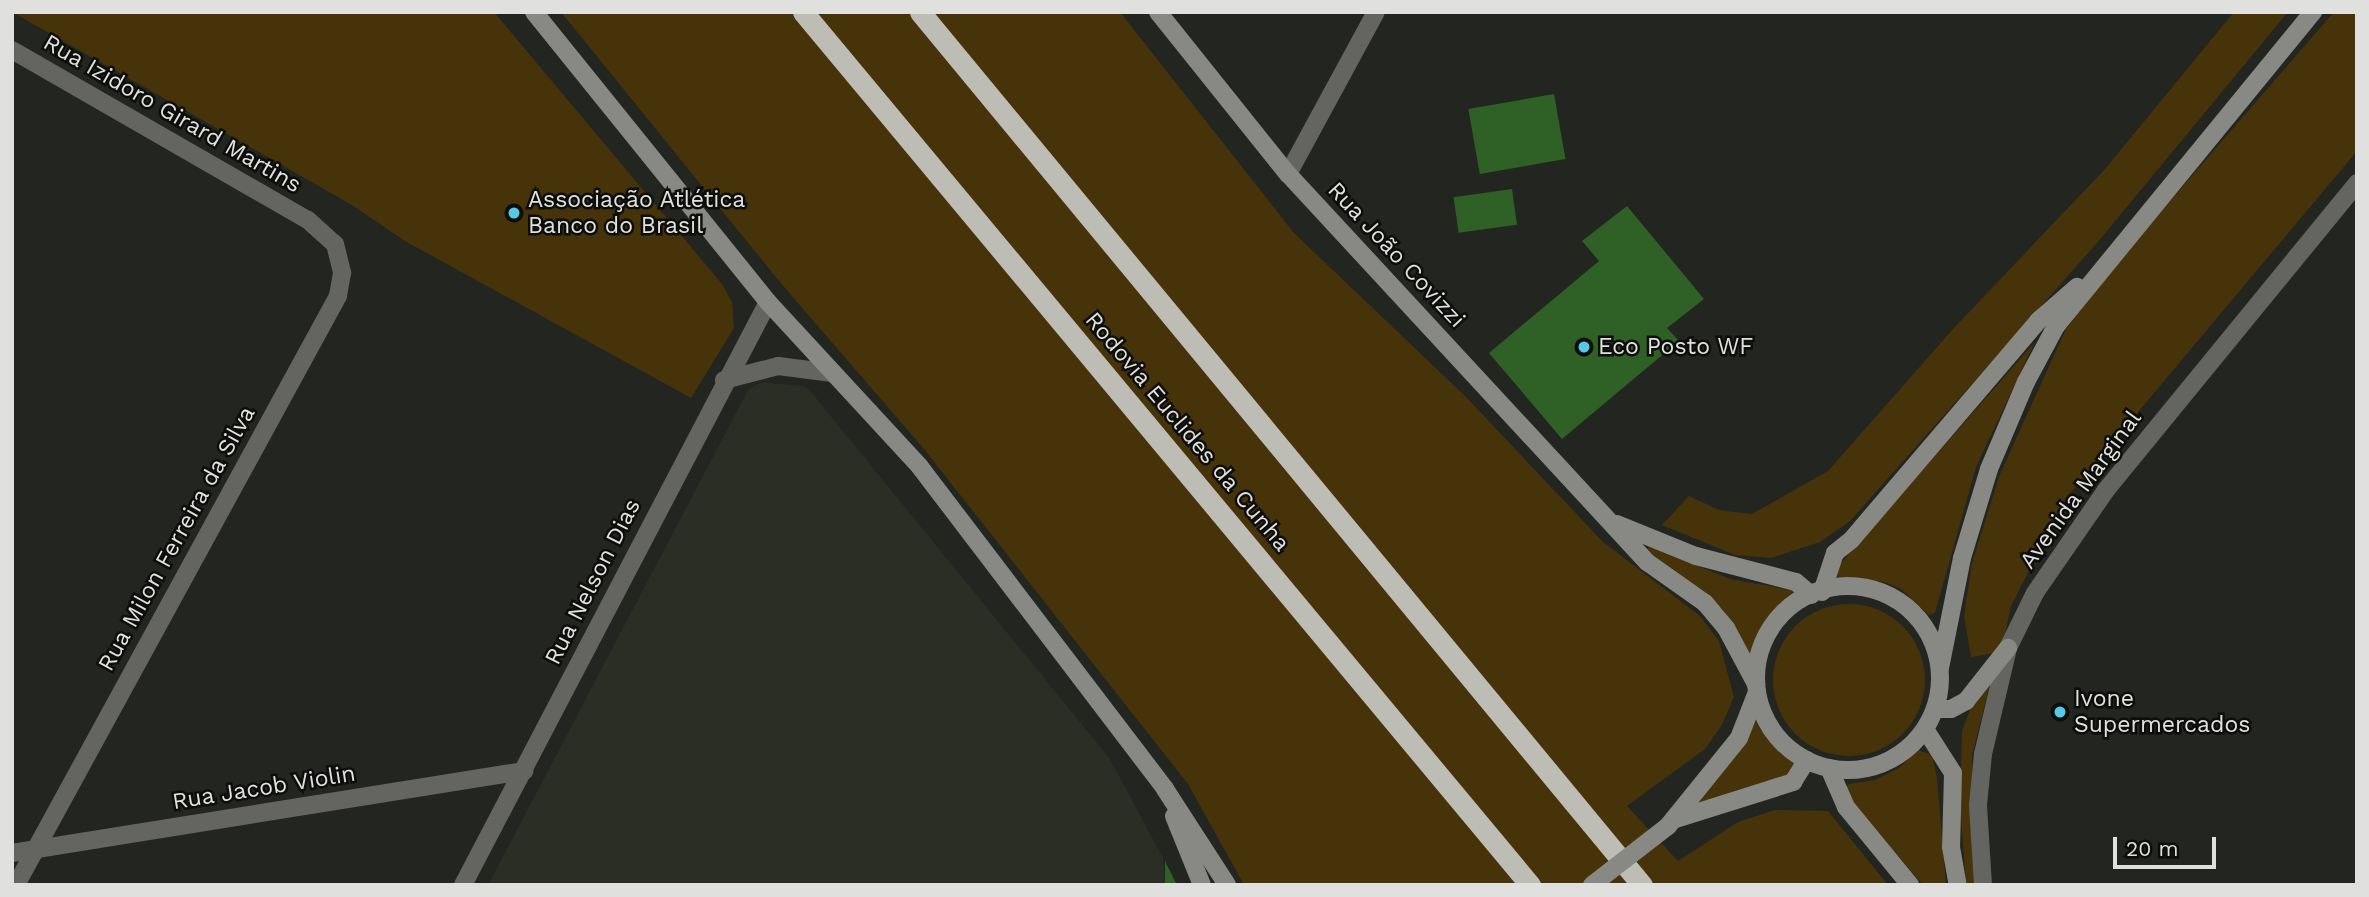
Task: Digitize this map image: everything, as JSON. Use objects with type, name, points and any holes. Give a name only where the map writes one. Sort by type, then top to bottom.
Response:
[{"type":"highway","name":"Rodovia Euclides da Cunha","points":[[803,12],[1530,885]]},
{"type":"highway","points":[[920,12],[1642,885]]},
{"type":"main road","points":[[534,12],[768,302],[920,467],[1165,789],[1227,885]]},
{"type":"main road","name":"Rua João Covizzi","points":[[1158,12],[1287,174],[1647,562],[1705,603],[1726,628],[1756,688]]},
{"type":"main road","points":[[1756,688],[1771,729],[1807,760],[1829,768],[1875,766],[1894,758],[1925,729],[1935,709],[1940,668],[1962,558],[2007,427],[2056,326],[2108,259],[2313,12]]},
{"type":"main road","points":[[1816,593],[1835,553],[1853,539],[2038,321],[2108,259]]},
{"type":"main road","name":"Rua João Covizzi","points":[[1610,522],[1696,556],[1796,582],[1816,593]]},
{"type":"main road","points":[[1592,885],[1672,823],[1739,738],[1756,688],[1765,638],[1778,618],[1816,593],[1858,587],[1897,600],[1926,629],[1940,668]]},
{"type":"main road","points":[[1935,709],[1951,709],[1966,701],[2008,649]]},
{"type":"main road","points":[[1925,729],[1953,773],[1951,847],[1958,885]]},
{"type":"main road","points":[[1672,823],[1793,782],[1807,760]]},
{"type":"main road","points":[[1829,768],[1846,807],[1910,885]]},
{"type":"main road","points":[[1165,789],[1202,885]]},
{"type":"street","points":[[1287,174],[1376,12]]},
{"type":"street","name":"Rua Izidoro Girard Martins","points":[[14,57],[308,220]]},
{"type":"street","name":"Avenida Marginal","points":[[1983,885],[1978,805],[1983,754],[2008,649],[2035,593],[2105,489],[2357,183]]},
{"type":"street","name":"Rua Milon Ferreira da Silva","points":[[16,885],[338,296],[341,257],[326,233],[308,220]]},
{"type":"street","name":"Rua Nelson Dias","points":[[463,885],[724,380],[768,302]]},
{"type":"street","points":[[724,380],[778,366],[833,373]]},
{"type":"street","name":"Rua Jacob Violin","points":[[12,853],[524,771]]},
{"type":"shaded area","name":"Associação Atlética Banco do Brasil","points":[[12,12],[494,12],[722,284],[732,302],[734,328],[691,398],[405,241],[352,205]]},
{"type":"shaded area","points":[[561,12],[1120,12],[1294,233],[1466,397],[1603,542],[1700,616],[1719,641],[1734,697],[1722,725],[1705,749],[1627,806],[1678,861],[1738,822],[1775,810],[1828,811],[1888,885],[1244,885],[1188,784],[924,449],[779,281]]},
{"type":"shaded area","points":[[2234,12],[2288,12],[2097,243],[1850,521],[1820,542],[1771,558],[1735,555],[1662,525],[1689,496],[1719,510],[1752,514],[1828,471],[1953,329],[2105,169]]},
{"type":"shaded area","points":[[2334,12],[2357,12],[2357,151],[2066,498],[2011,606],[2001,652],[1971,657],[1964,616],[1972,563],[2000,474],[2066,329],[2112,268]]},
{"type":"shaded area","points":[[2035,342],[1976,467],[1935,613],[1929,615],[1901,589],[1885,582],[1838,577],[1835,570]]},
{"type":"shaded area","points":[[761,382],[803,386],[812,393],[1110,759],[1163,858],[1165,885],[488,885],[748,390]]},
{"type":"shaded area","points":[[1649,546],[1730,579],[1796,591],[1762,632],[1750,661],[1723,609],[1647,550]]},
{"type":"shaded area","points":[[1849,604],[1878,610],[1903,626],[1919,651],[1925,680],[1919,709],[1903,734],[1878,750],[1849,756],[1820,750],[1795,734],[1779,709],[1773,680],[1779,651],[1795,626],[1820,610]]},
{"type":"shaded area","points":[[1990,684],[1972,755],[1976,885],[1966,885],[1960,803],[1962,731],[1971,707]]},
{"type":"shaded area","points":[[1754,710],[1796,766],[1792,775],[1733,791],[1695,812],[1690,808],[1745,742]]},
{"type":"shaded area","points":[[1918,750],[1932,755],[1937,778],[1946,885],[1923,885],[1844,793],[1848,784],[1875,780],[1899,768]]},
{"type":"building","points":[[1554,94],[1565,159],[1480,174],[1468,109]]},
{"type":"building","points":[[1512,189],[1517,225],[1459,233],[1454,197]]},
{"type":"building","name":"Eco Posto WF","points":[[1627,206],[1704,299],[1667,328],[1679,341],[1562,439],[1489,353],[1599,261],[1582,241]]},
{"type":"building","points":[[1165,861],[1177,885],[1165,885]]},
{"type":"place","name":"Associação Atlética Banco do Brasil","points":[[514,213]]},
{"type":"place","name":"Eco Posto WF","points":[[1584,347]]},
{"type":"place","name":"Ivone Supermercados","points":[[2060,712]]}]
